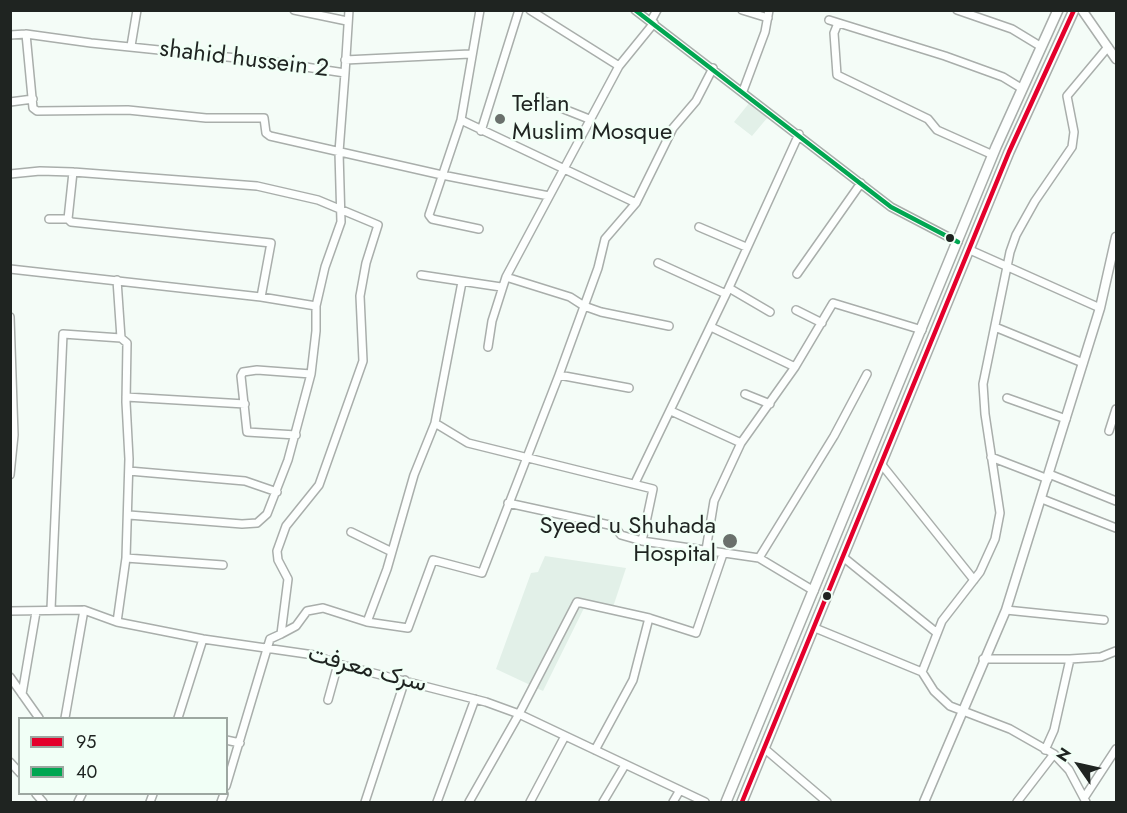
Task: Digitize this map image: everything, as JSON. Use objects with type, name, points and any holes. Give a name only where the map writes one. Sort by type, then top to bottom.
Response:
[{"type":"main road","points":[[726,802],[1021,88],[1058,10]]},
{"type":"main road","points":[[742,802],[1034,93],[1074,10]]},
{"type":"street","points":[[131,46],[137,10]]},
{"type":"street","points":[[294,10],[347,21]]},
{"type":"street","name":"shahid hussein 2","points":[[10,35],[26,34],[266,61],[345,74],[349,10]]},
{"type":"street","points":[[479,229],[430,218],[461,120],[470,54],[480,10]]},
{"type":"street","points":[[481,131],[519,10]]},
{"type":"street","points":[[530,10],[620,66]]},
{"type":"street","points":[[635,10],[907,217],[958,242]]},
{"type":"street","points":[[488,347],[501,287],[506,277],[589,119],[620,66],[652,22],[657,10]]},
{"type":"street","points":[[742,10],[769,14],[743,91]]},
{"type":"street","points":[[957,10],[1012,29],[1040,46]]},
{"type":"street","points":[[1082,10],[1116,59]]},
{"type":"street","points":[[829,20],[945,56],[1003,77],[1021,88]]},
{"type":"street","points":[[838,23],[834,33],[837,75],[928,119],[937,130],[993,155]]},
{"type":"street","points":[[26,34],[33,108],[38,111],[128,110],[206,118],[264,118],[266,133],[270,136],[442,175],[549,196]]},
{"type":"street","points":[[922,672],[942,621],[974,580],[995,539],[1000,513],[983,384],[1016,235],[1072,147],[1074,132],[1067,96],[1108,47]]},
{"type":"street","points":[[345,60],[470,54]]},
{"type":"street","points":[[228,780],[270,639],[296,626],[307,611],[323,608],[367,622],[410,626],[433,560],[482,573],[559,375],[605,239],[636,203],[674,128],[696,101],[713,68]]},
{"type":"street","points":[[129,515],[257,523],[267,514],[277,492],[296,435],[311,374],[316,331],[315,306],[325,267],[341,222],[339,152],[345,74]]},
{"type":"street","points":[[10,102],[33,99]]},
{"type":"street","points":[[541,100],[589,119]]},
{"type":"street","points":[[461,120],[636,203]]},
{"type":"street","points":[[635,483],[728,291],[799,134]]},
{"type":"street","points":[[10,174],[40,171],[73,172],[257,186],[318,200],[378,225],[366,263],[360,296],[363,361],[319,485],[286,526],[277,551],[278,560],[288,579],[281,634]]},
{"type":"street","points":[[68,219],[73,172]]},
{"type":"street","points":[[796,274],[861,183]]},
{"type":"street","points":[[48,219],[68,219],[71,222],[267,241],[271,246],[261,297]]},
{"type":"street","points":[[699,227],[746,247]]},
{"type":"street","points":[[924,802],[983,659],[1006,610],[1100,308],[1116,237]]},
{"type":"street","points":[[970,250],[1100,308]]},
{"type":"street","points":[[658,263],[728,291],[770,312]]},
{"type":"street","points":[[10,269],[261,297],[315,306]]},
{"type":"street","points":[[421,275],[501,287]]},
{"type":"street","points":[[506,277],[570,297],[584,306],[669,326]]},
{"type":"street","points":[[117,280],[121,338]]},
{"type":"street","points":[[367,622],[387,569],[390,550],[414,475],[435,423],[462,282]]},
{"type":"street","points":[[706,550],[714,501],[741,443],[795,367],[831,305],[836,303],[922,330]]},
{"type":"street","points":[[796,310],[822,323]]},
{"type":"street","points":[[10,317],[14,435],[10,475]]},
{"type":"street","points":[[711,327],[795,367]]},
{"type":"street","points":[[995,327],[1083,363]]},
{"type":"street","points":[[51,609],[63,334],[121,338],[127,343],[129,515],[126,558],[117,622]]},
{"type":"street","points":[[296,435],[247,432],[241,376],[243,372],[311,374]]},
{"type":"street","points":[[759,558],[834,436],[867,374]]},
{"type":"street","points":[[559,375],[629,388]]},
{"type":"street","points":[[745,394],[770,404]]},
{"type":"street","points":[[126,397],[244,404]]},
{"type":"street","points":[[1006,398],[1066,418]]},
{"type":"street","points":[[1109,431],[1116,409]]},
{"type":"street","points":[[670,411],[741,443]]},
{"type":"street","points":[[435,423],[468,443],[653,489],[642,541]]},
{"type":"street","points":[[992,457],[1116,501]]},
{"type":"street","points":[[882,465],[974,580]]},
{"type":"street","points":[[129,471],[237,480],[277,492]]},
{"type":"street","points":[[1042,500],[1116,528]]},
{"type":"street","points":[[508,503],[614,526],[621,535],[642,541],[759,558],[814,591]]},
{"type":"street","points":[[351,532],[390,550]]},
{"type":"street","points":[[469,802],[519,714],[577,602],[698,632],[723,554]]},
{"type":"street","points":[[843,557],[937,633]]},
{"type":"street","points":[[126,558],[223,565]]},
{"type":"street","points":[[65,717],[84,610]]},
{"type":"street","name":"سرک معرفت","points":[[10,611],[84,610],[117,622],[203,639],[314,655],[338,664],[475,699],[519,714],[705,802]]},
{"type":"street","points":[[1006,610],[1104,620]]},
{"type":"street","points":[[22,694],[36,612]]},
{"type":"street","points":[[596,750],[633,680],[649,618]]},
{"type":"street","points":[[815,628],[922,672],[934,691],[951,706],[1010,729],[1054,754],[1069,770],[1085,800]]},
{"type":"street","points":[[178,717],[203,639]]},
{"type":"street","points":[[983,659],[1070,659],[1101,657],[1116,651]]},
{"type":"street","points":[[1045,750],[1054,730],[1070,659]]},
{"type":"street","points":[[328,700],[338,664]]},
{"type":"street","points":[[10,676],[38,717]]},
{"type":"street","points":[[365,802],[405,680]]},
{"type":"street","points":[[437,802],[475,699]]},
{"type":"street","points":[[530,802],[565,736]]},
{"type":"street","points":[[228,740],[240,743]]},
{"type":"street","points":[[765,749],[826,802]]},
{"type":"street","points":[[1085,800],[1116,749]]},
{"type":"street","points":[[1017,802],[1054,754]]},
{"type":"street","points":[[603,802],[625,765]]},
{"type":"street","points":[[673,802],[680,790]]},
{"type":"shaded area","points":[[750,102],[768,117],[752,136],[734,122]]},
{"type":"shaded area","points":[[545,556],[626,568],[611,613],[585,606],[543,691],[496,669],[531,573],[538,572]]},
{"type":"transit line","name":"40","points":[[635,10],[891,207],[958,242]]},
{"type":"transit line","name":"95","points":[[742,802],[1009,152],[1074,10]]},
{"type":"place","name":"Teflan Muslim Mosque","points":[[500,119]]},
{"type":"place","name":"Syeed u Shuhada Hospital","points":[[730,541]]}]
